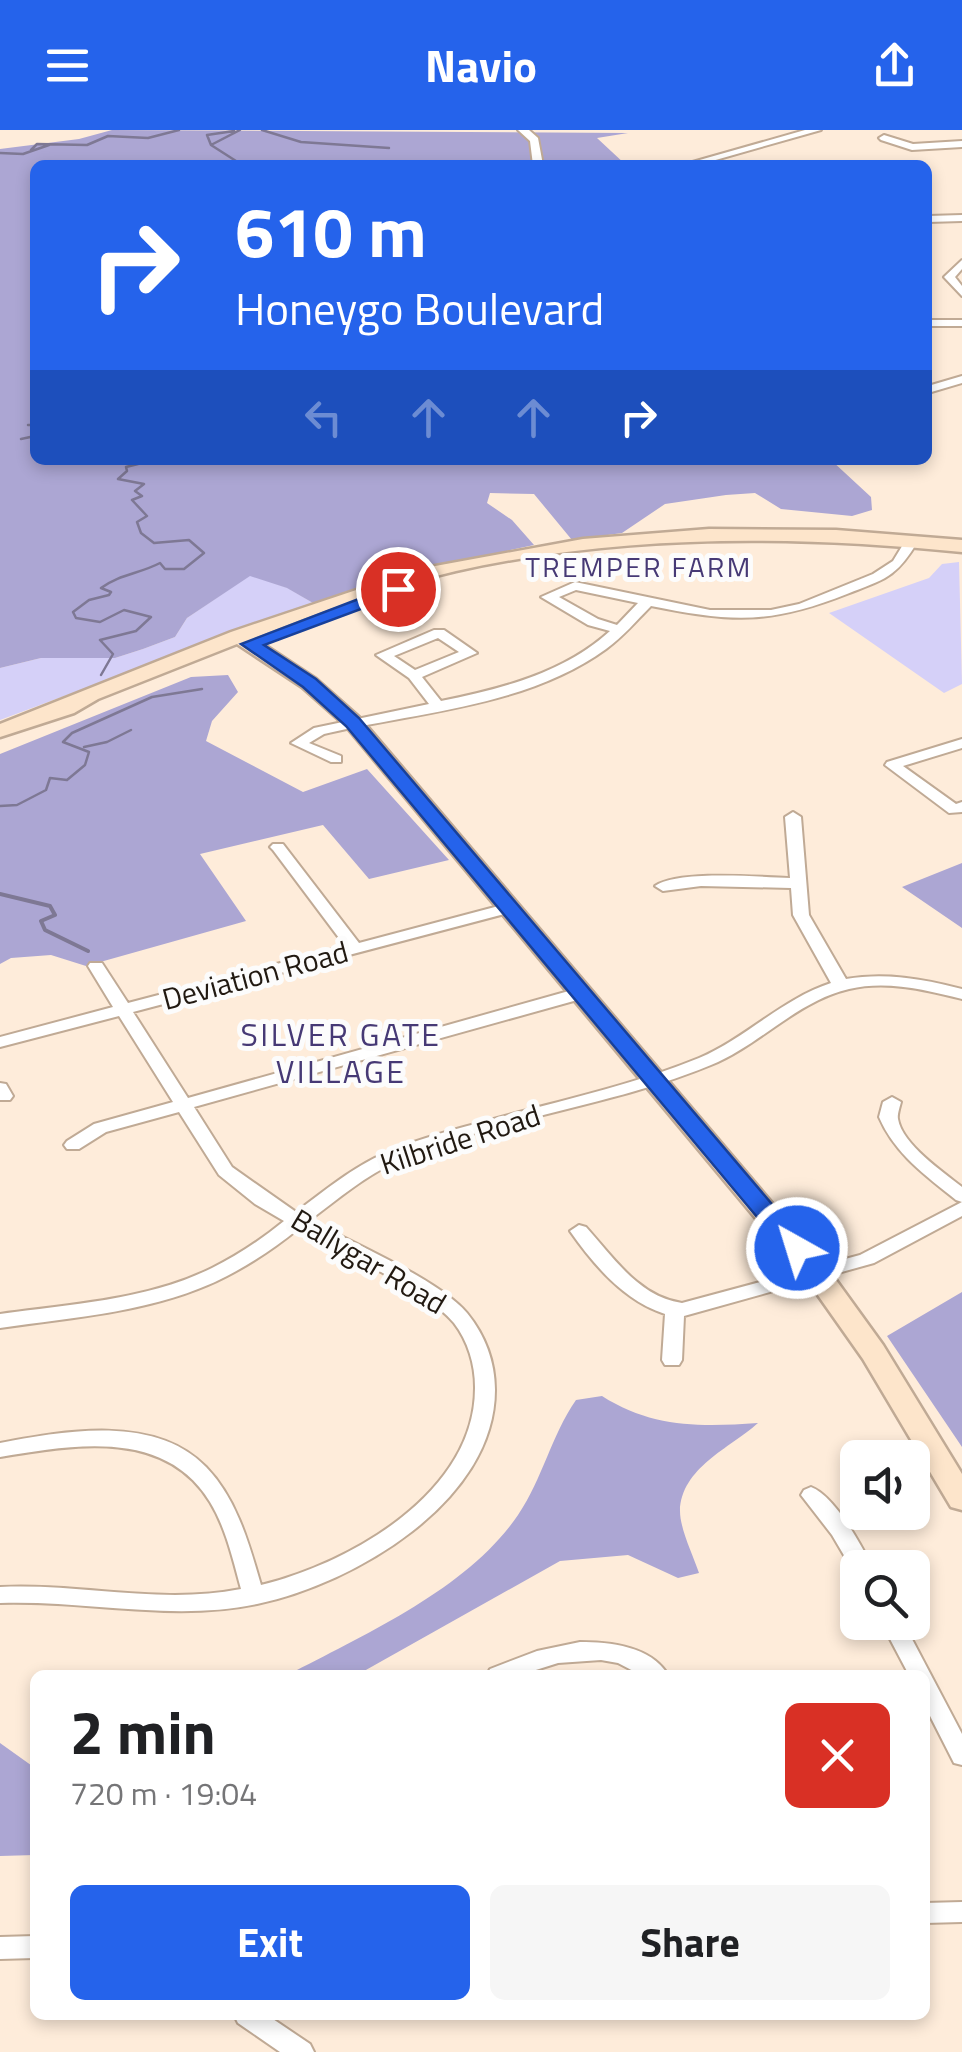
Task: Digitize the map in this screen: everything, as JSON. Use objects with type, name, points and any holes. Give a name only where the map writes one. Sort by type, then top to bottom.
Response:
[{"type":"street","points":[[523,130],[535,140],[537,160]]},
{"type":"street","points":[[705,160],[816,130]]},
{"type":"street","points":[[884,138],[919,148],[962,144]]},
{"type":"street","points":[[932,220],[962,218]]},
{"type":"street","points":[[962,263],[949,277],[962,293]]},
{"type":"street","points":[[932,324],[962,322]]},
{"type":"street","points":[[932,387],[962,379]]},
{"type":"street","points":[[0,731],[244,640],[398,589],[521,556],[698,536],[812,535],[962,546]]},
{"type":"street","points":[[620,630],[593,622],[548,597],[575,586],[728,615],[804,607],[890,570],[912,540]]},
{"type":"street","points":[[336,760],[298,743],[319,731],[490,694],[550,672],[595,650],[647,602]]},
{"type":"street","points":[[414,675],[470,652],[439,633],[383,655],[414,675],[437,705]]},
{"type":"street","points":[[244,640],[317,689],[353,722],[655,1078],[818,1275],[873,1352],[962,1499]]},
{"type":"street","points":[[962,743],[892,765],[954,810],[962,807]]},
{"type":"street","points":[[792,817],[801,915],[810,938],[841,986]]},
{"type":"street","points":[[278,847],[355,949]]},
{"type":"street","points":[[663,886],[702,881],[796,883]]},
{"type":"street","name":"Deviation Road","points":[[0,1042],[510,908]]},
{"type":"street","name":"Ballygar Road","points":[[0,1595],[56,1595],[155,1604],[254,1597],[322,1576],[414,1520],[436,1498],[470,1453],[486,1406],[483,1364],[464,1322],[426,1291],[225,1171],[96,966]]},
{"type":"street","name":"Kilbride Road","points":[[0,1320],[120,1302],[184,1287],[245,1258],[352,1179],[392,1157],[709,1060],[797,1003],[841,986],[904,982],[962,994]]},
{"type":"street","points":[[73,1144],[100,1128],[582,992]]},
{"type":"street","points":[[892,1102],[888,1117],[902,1144],[962,1196]]},
{"type":"street","points":[[580,1231],[636,1292],[656,1305],[675,1310],[818,1275],[886,1251],[962,1208]]},
{"type":"street","points":[[672,1360],[675,1310]]},
{"type":"street","points":[[0,1450],[102,1436],[146,1444],[190,1464],[218,1496],[254,1597]]},
{"type":"street","points":[[811,1495],[840,1529],[852,1550]]},
{"type":"street","points":[[902,1640],[917,1670]]},
{"type":"street","points":[[510,1670],[539,1658],[596,1652],[634,1658],[650,1670]]},
{"type":"street","points":[[930,1694],[962,1756]]},
{"type":"street","points":[[930,1913],[962,1912]]},
{"type":"street","points":[[0,1948],[30,1947]]},
{"type":"street","points":[[254,2020],[301,2052]]},
{"type":"shaded area","points":[[112,130],[628,133],[597,138],[621,160],[30,160],[30,465],[836,465],[871,497],[872,510],[852,516],[781,509],[755,493],[726,495],[665,504],[622,533],[572,540],[534,494],[490,493],[487,503],[512,520],[534,545],[422,569],[313,603],[287,588],[250,576],[187,618],[175,637],[143,649],[115,658],[41,658],[0,668],[0,149],[79,139]]},
{"type":"shaded area","points":[[959,562],[962,684],[944,693],[829,613],[929,578],[942,564]]},
{"type":"shaded area","points":[[250,575],[288,588],[313,603],[0,720],[0,668],[41,658],[115,658],[143,649],[175,637],[187,618]]},
{"type":"shaded area","points":[[228,675],[238,692],[212,721],[206,741],[303,792],[367,769],[449,860],[369,879],[323,825],[200,854],[246,921],[86,966],[51,955],[11,958],[0,964],[0,754],[191,677]]},
{"type":"shaded area","points":[[962,863],[962,928],[902,887]]},
{"type":"shaded area","points":[[962,1292],[962,1447],[887,1336]]},
{"type":"shaded area","points":[[602,1396],[639,1414],[677,1423],[758,1423],[709,1460],[682,1496],[682,1526],[699,1573],[678,1578],[628,1555],[560,1561],[366,1670],[297,1670],[444,1587],[497,1541],[518,1515],[576,1400]]},
{"type":"shaded area","points":[[0,1743],[30,1764],[30,1855],[0,1856]]},
{"type":"waterway","points":[[31,150],[37,144],[87,145],[108,136],[148,138],[179,130]]},
{"type":"waterway","points":[[211,145],[240,130]]},
{"type":"waterway","points":[[262,130],[301,142],[389,148]]},
{"type":"waterway","points":[[211,145],[207,135],[234,131]]},
{"type":"waterway","points":[[0,153],[23,154],[49,145]]},
{"type":"waterway","points":[[211,145],[234,160]]},
{"type":"waterway","points":[[21,439],[30,437]]},
{"type":"waterway","points":[[101,675],[113,654],[100,640],[136,631],[151,617],[124,610],[100,622],[76,618],[73,612],[89,600],[109,595],[111,592],[101,588],[115,580],[160,563],[165,569],[184,569],[204,553],[189,540],[154,543],[141,533],[137,522],[147,516],[132,500],[142,496],[135,491],[144,484],[118,479],[127,471],[126,467],[134,465]]},
{"type":"waterway","points":[[0,806],[17,805],[46,790],[50,778],[67,780],[85,765],[89,752],[63,742],[72,733],[152,697],[202,689]]},
{"type":"waterway","points":[[84,747],[107,742],[131,730]]},
{"type":"waterway","points":[[0,894],[50,906],[55,915],[41,921],[45,930],[88,951]]},
{"type":"district","name":"TREMPER FARM","points":[[639,566]]},
{"type":"district","name":"SILVER GATE VILLAGE","points":[[341,1052]]},
{"type":"route","points":[[398,589],[250,644],[325,695],[353,722],[797,1248]]}]
